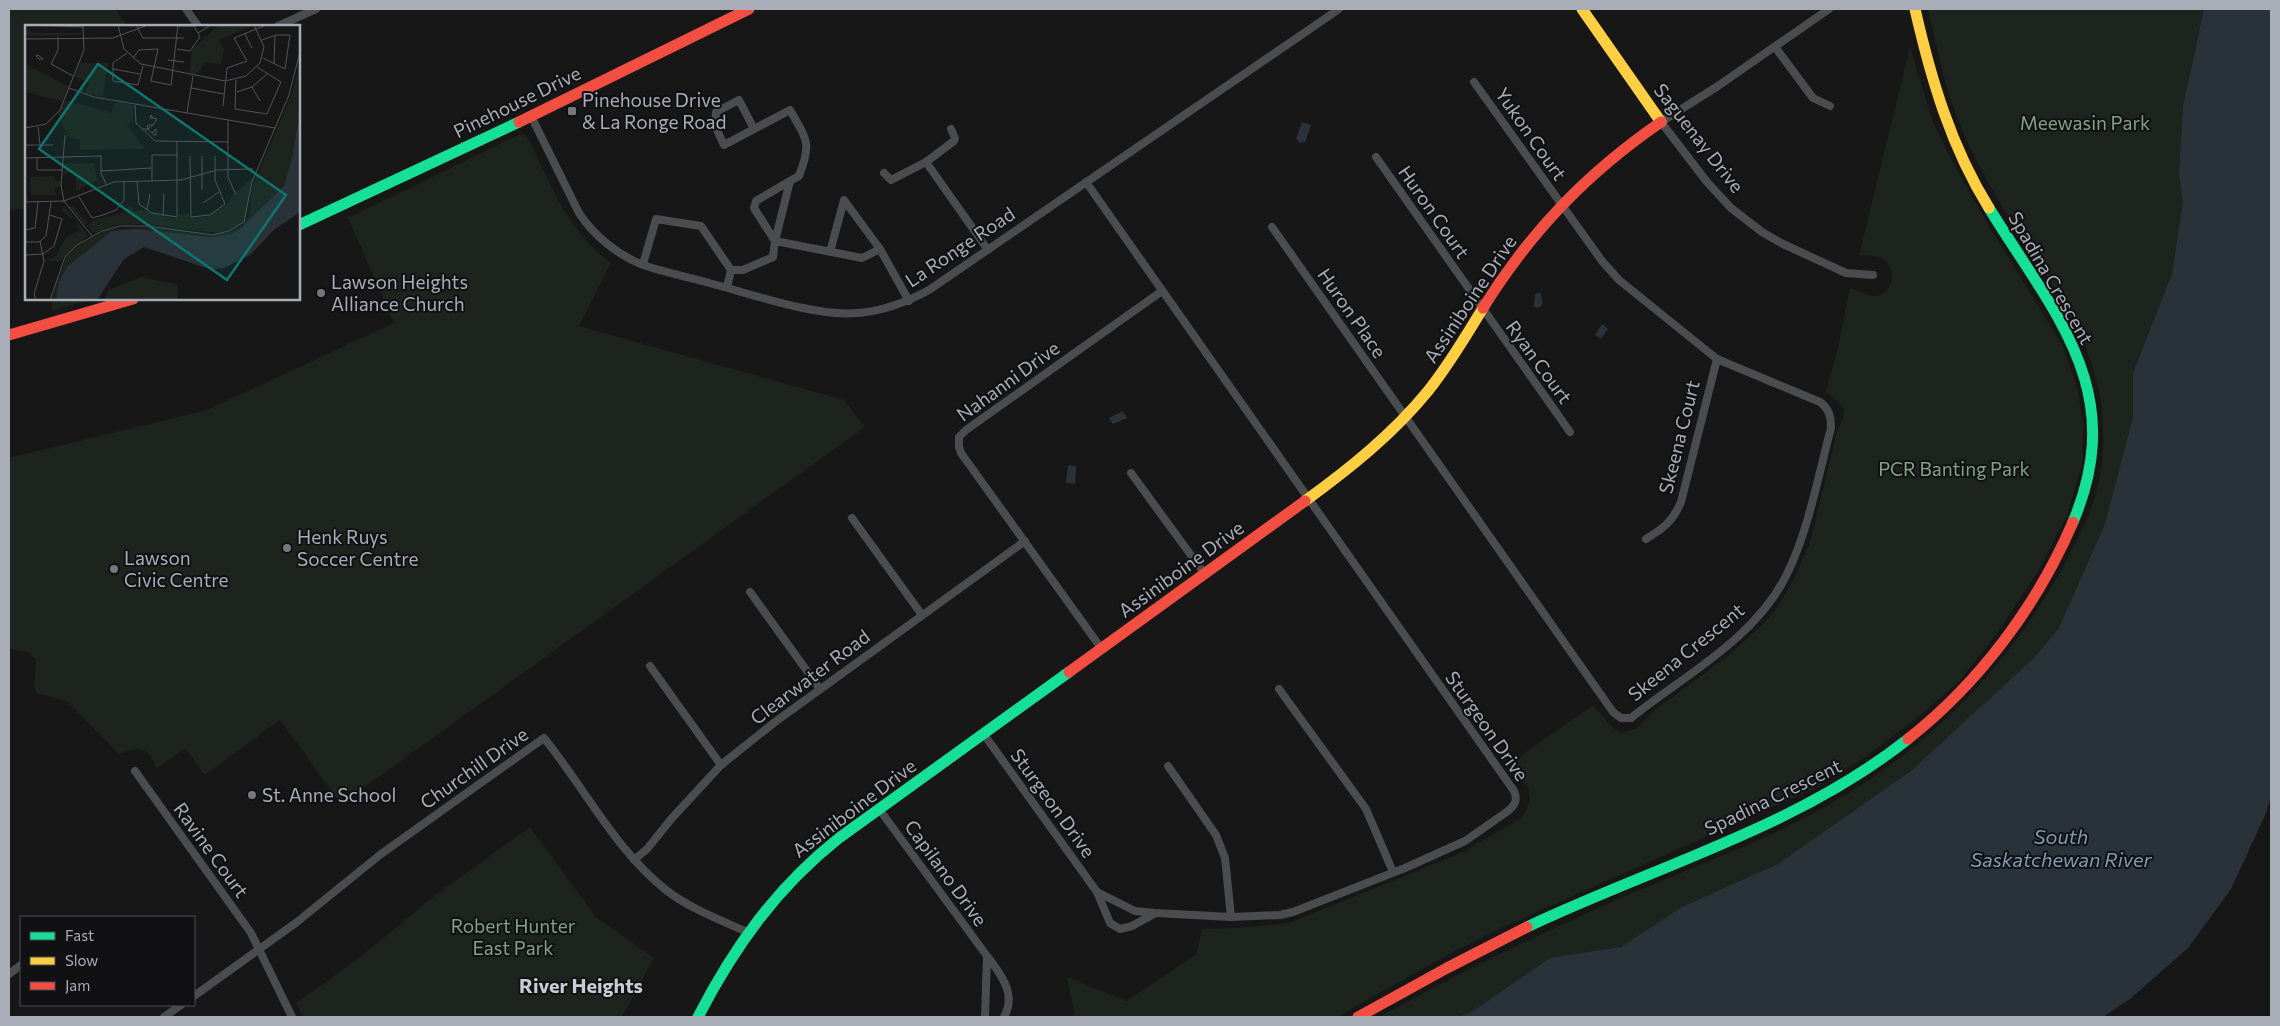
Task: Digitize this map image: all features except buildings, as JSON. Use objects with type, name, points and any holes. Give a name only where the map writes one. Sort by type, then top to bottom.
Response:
[{"type":"street","points":[[186,9],[197,25]]},
{"type":"street","points":[[280,25],[316,9]]},
{"type":"street","name":"Pinehouse Drive","points":[[300,225],[531,116],[749,9]]},
{"type":"street","name":"La Ronge Road","points":[[531,116],[579,213],[588,226],[614,249],[643,264],[727,288],[818,311],[859,313],[909,301],[929,290],[1340,9]]},
{"type":"street","name":"Saguenay Drive","points":[[1582,9],[1661,122],[1725,201],[1762,232],[1783,244],[1846,273],[1873,275]]},
{"type":"street","points":[[1661,122],[1829,9]]},
{"type":"street","name":"Spadina Crescent","points":[[1358,1017],[1409,987],[1503,939],[1786,815],[1845,784],[1910,737],[1970,682],[2014,626],[2053,563],[2082,501],[2093,452],[2092,413],[2086,378],[2059,318],[1966,169],[1933,86],[1915,9]]},
{"type":"street","points":[[1775,47],[1813,98],[1830,106]]},
{"type":"street","name":"Yukon Court","points":[[1474,82],[1562,204]]},
{"type":"street","points":[[754,129],[739,100],[716,112],[715,126],[724,145],[790,110],[806,139],[807,155],[800,176],[756,201],[754,208],[775,241],[862,258],[880,249]]},
{"type":"street","name":"Assiniboine Drive","points":[[698,1017],[747,932],[770,903],[798,873],[839,838],[1309,499],[1341,475],[1405,417],[1453,357],[1517,258],[1562,204],[1610,158],[1661,122]]},
{"type":"street","points":[[884,173],[892,180],[926,162],[954,141],[952,129]]},
{"type":"street","name":"Huron Court","points":[[1376,157],[1482,310]]},
{"type":"street","points":[[926,162],[988,250]]},
{"type":"street","points":[[731,270],[743,270],[773,257],[775,241],[790,181]]},
{"type":"street","points":[[1086,182],[1309,499]]},
{"type":"street","points":[[830,252],[844,200],[880,249],[909,301]]},
{"type":"street","name":"Skeena Crescent","points":[[1405,417],[1613,712],[1621,718],[1632,718],[1737,637],[1776,593],[1787,575],[1802,536],[1831,428],[1828,410],[1820,402],[1717,359],[1619,280],[1602,261],[1562,204]]},
{"type":"street","points":[[643,264],[656,219],[701,226],[731,270],[727,288]]},
{"type":"street","name":"Huron Place","points":[[1272,227],[1405,417]]},
{"type":"street","name":"Nahanni Drive","points":[[1101,648],[961,453],[959,437],[966,430],[1162,291]]},
{"type":"street","points":[[9,335],[130,300]]},
{"type":"street","name":"Ryan Court","points":[[1482,310],[1570,432]]},
{"type":"street","name":"Skeena Court","points":[[1646,539],[1661,530],[1674,517],[1681,502],[1717,359]]},
{"type":"street","points":[[1132,473],[1204,573]]},
{"type":"street","name":"Sturgeon Drive","points":[[1097,892],[1135,911],[1231,917],[1280,915],[1293,912],[1393,872],[1465,841],[1514,806],[1516,795],[1309,499]]},
{"type":"street","points":[[852,518],[922,615]]},
{"type":"street","name":"Clearwater Road","points":[[634,860],[647,849],[678,811],[721,765],[820,689],[1025,542]]},
{"type":"street","points":[[750,592],[820,689]]},
{"type":"street","points":[[650,666],[721,765]]},
{"type":"street","points":[[1279,689],[1366,809],[1393,872]]},
{"type":"street","name":"Sturgeon Drive","points":[[983,733],[1097,892],[1110,923],[1120,929],[1132,926],[1155,913]]},
{"type":"street","name":"Churchill Drive","points":[[195,995],[322,903],[382,854],[544,738],[634,860],[657,883],[680,900],[747,932]]},
{"type":"street","points":[[1168,766],[1219,843],[1226,858],[1231,917]]},
{"type":"street","name":"Ravine Court","points":[[135,771],[251,933],[292,1017]]},
{"type":"street","name":"Capilano Drive","points":[[879,809],[1002,977],[1009,994],[1009,1008],[1004,1017]]},
{"type":"street","points":[[985,1017],[987,956]]},
{"type":"street","points":[[9,974],[20,966]]},
{"type":"street","points":[[164,1017],[180,1006]]},
{"type":"green space","points":[[9,9],[115,9],[126,25],[25,25],[25,207],[9,211]]},
{"type":"green space","name":"Meewasin Park","points":[[1928,9],[2214,9],[2192,189],[2120,502],[2063,639],[1992,707],[1805,856],[1477,1017],[1379,1017],[1468,970],[1558,927],[1779,831],[1830,804],[1867,781],[1901,757],[1965,700],[2020,635],[2044,600],[2065,563],[2082,531],[2099,482],[2103,452],[2103,420],[2099,390],[2088,353],[2068,311],[2005,211],[1968,143],[1947,89]]},
{"type":"green space","name":"PCR Banting Park","points":[[1910,47],[1932,120],[1949,155],[1990,228],[2063,346],[2078,390],[2083,425],[2083,461],[2067,516],[2037,573],[2000,629],[1959,682],[1912,722],[1861,760],[1811,790],[1510,924],[1451,953],[1337,1017],[1072,1017],[1074,1013],[1067,977],[1126,1001],[1196,955],[1202,929],[1289,923],[1463,852],[1522,818],[1530,801],[1528,787],[1509,764],[1593,705],[1614,729],[1622,733],[1637,728],[1654,711],[1729,655],[1763,624],[1777,608],[1795,577],[1810,542],[1837,431],[1843,418],[1844,408],[1826,391],[1838,347],[1850,288],[1873,296],[1880,295],[1886,292],[1892,280],[1890,266],[1886,261],[1877,256],[1859,255]]},
{"type":"green space","points":[[518,135],[525,135],[530,141],[554,192],[572,223],[583,237],[611,263],[579,326],[844,400],[865,427],[341,804],[280,720],[204,774],[185,748],[156,769],[151,756],[147,752],[137,749],[119,754],[68,702],[37,693],[34,686],[36,659],[29,653],[9,648],[9,458],[207,410],[394,323],[348,218]]},
{"type":"green space","points":[[51,300],[91,300],[53,310]]},
{"type":"green space","name":"Robert Hunter East Park","points":[[530,827],[596,917],[654,958],[622,1017],[303,1017],[296,1003],[355,961],[441,891]]},
{"type":"water","name":"South Saskatchewan River","points":[[2204,9],[2271,9],[2271,796],[2266,813],[2231,889],[2188,948],[2131,998],[2103,1017],[1458,1017],[1472,1012],[1550,958],[1621,947],[1682,907],[1778,864],[1911,771],[2035,657],[2059,628],[2105,524],[2133,417],[2133,373],[2172,274],[2183,202],[2179,174],[2183,107]]},
{"type":"water","points":[[1302,122],[1311,125],[1305,142],[1300,143],[1296,139]]},
{"type":"water","points":[[1540,292],[1543,303],[1539,308],[1534,307],[1535,294]]},
{"type":"water","points":[[1602,324],[1608,329],[1601,339],[1595,335]]},
{"type":"water","points":[[1123,411],[1127,418],[1113,424],[1109,418]]},
{"type":"water","points":[[1068,465],[1076,466],[1075,484],[1066,483]]},
{"type":"traffic: fast","points":[[300,225],[519,122]]},
{"type":"traffic: fast","points":[[1989,208],[2059,319],[2076,355],[2088,393],[2093,432],[2088,475],[2073,522]]},
{"type":"traffic: fast","points":[[698,1017],[726,966],[759,920],[796,877],[817,857],[839,838],[1069,672]]},
{"type":"traffic: fast","points":[[1527,927],[1772,822],[1865,770],[1908,739]]},
{"type":"traffic: slow","points":[[1582,9],[1661,122]]},
{"type":"traffic: slow","points":[[1915,9],[1935,87],[1953,137],[1989,208]]},
{"type":"traffic: slow","points":[[1305,501],[1370,450],[1414,407],[1443,371],[1483,308]]},
{"type":"traffic: jam","points":[[519,122],[749,9]]},
{"type":"traffic: jam","points":[[1483,308],[1501,280],[1562,205],[1634,141],[1661,122]]},
{"type":"traffic: jam","points":[[9,335],[130,300]]},
{"type":"traffic: jam","points":[[1069,672],[1305,501]]},
{"type":"traffic: jam","points":[[1908,739],[1959,693],[2004,641],[2042,583],[2073,522]]},
{"type":"traffic: jam","points":[[1358,1017],[1527,927]]},
{"type":"place","name":"Pinehouse Drive & La Ronge Road","points":[[572,111]]},
{"type":"place","name":"Lawson Heights Alliance Church","points":[[321,293]]},
{"type":"place","name":"Henk Ruys Soccer Centre","points":[[287,548]]},
{"type":"place","name":"Lawson Civic Centre","points":[[114,569]]},
{"type":"place","name":"St. Anne School","points":[[252,795]]},
{"type":"district","name":"River Heights","points":[[581,986]]}]
